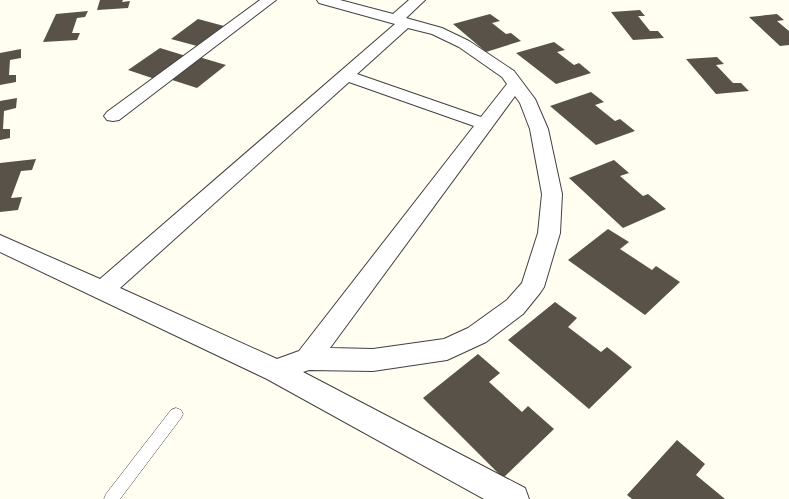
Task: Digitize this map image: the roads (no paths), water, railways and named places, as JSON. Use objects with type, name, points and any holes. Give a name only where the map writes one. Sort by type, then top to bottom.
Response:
[{"type":"street","points":[[113,116],[269,0]]},
{"type":"street","points":[[276,371],[308,359],[373,360],[447,349],[477,335],[515,307],[532,287],[549,233],[552,194],[539,128],[529,103],[508,74],[464,44],[437,30],[324,0]]},
{"type":"street","points":[[102,290],[345,75],[401,20],[418,0]]},
{"type":"street","points":[[345,75],[485,124]]},
{"type":"street","points":[[308,359],[515,84]]},
{"type":"street","points":[[0,243],[276,371],[514,499]]},
{"type":"lane","points":[[111,499],[176,414]]}]
